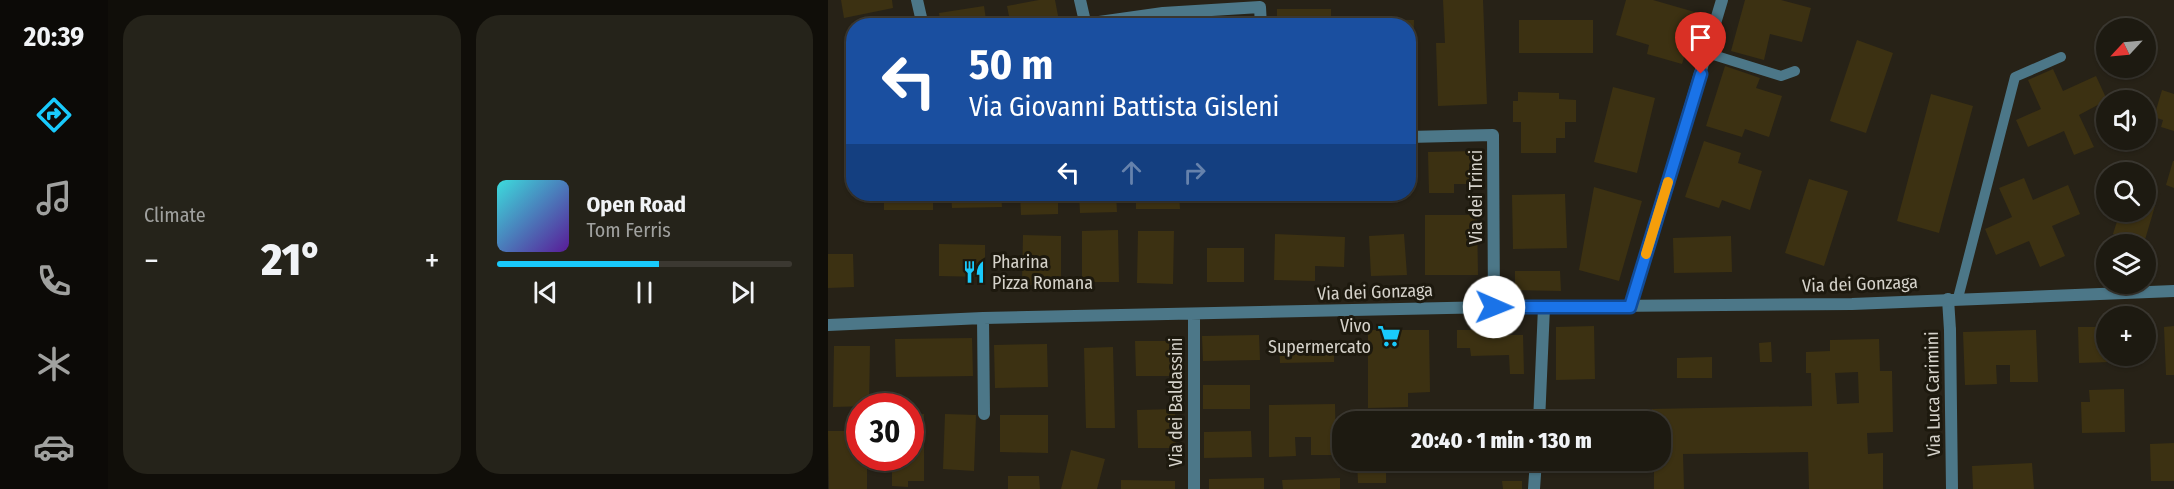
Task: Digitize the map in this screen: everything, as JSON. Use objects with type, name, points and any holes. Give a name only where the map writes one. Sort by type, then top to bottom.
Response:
[{"type":"street","points":[[917,0],[921,18]]},
{"type":"street","points":[[1080,0],[1084,18]]},
{"type":"street","points":[[1630,307],[1722,0]]},
{"type":"street","points":[[1130,18],[1260,3]]},
{"type":"street","name":"Via dei Trinci","points":[[1416,137],[1493,135],[1494,307]]},
{"type":"street","name":"Via dei Gonzaga","points":[[828,325],[983,318],[1494,307],[1852,304],[1953,298],[2174,291]]},
{"type":"street","name":"Via Luca Carimini","points":[[1952,489],[1950,330],[1953,298]]},
{"type":"street","points":[[1539,411],[1544,307]]},
{"type":"street","name":"Via dei Baldassini","points":[[1194,315],[1194,489]]},
{"type":"street","points":[[983,318],[984,414]]},
{"type":"street","points":[[1534,489],[1535,471]]},
{"type":"lane","points":[[1707,53],[1781,76],[1794,71]]},
{"type":"lane","points":[[1953,298],[2015,77],[2061,57]]},
{"type":"building","points":[[841,0],[892,0],[893,8],[844,18]]},
{"type":"building","points":[[1039,0],[1055,0],[1058,18],[1009,18],[1007,6]]},
{"type":"building","points":[[1443,0],[1483,0],[1487,104],[1438,106],[1436,43],[1445,43]]},
{"type":"building","points":[[1626,0],[1653,0],[1698,13],[1682,64],[1647,54],[1649,45],[1616,35]]},
{"type":"building","points":[[1745,0],[1781,0],[1811,8],[1802,42],[1770,34],[1764,60],[1731,51]]},
{"type":"building","points":[[984,6],[986,18],[940,18],[939,13]]},
{"type":"building","points":[[1277,9],[1331,9],[1331,18],[1277,18]]},
{"type":"building","points":[[1519,20],[1593,20],[1593,53],[1519,53]]},
{"type":"building","points":[[1857,40],[1893,53],[1866,133],[1830,121]]},
{"type":"building","points":[[1725,66],[1760,78],[1756,88],[1782,96],[1769,137],[1745,129],[1742,137],[1706,126]]},
{"type":"building","points":[[2053,69],[2063,91],[2096,76],[2102,90],[2096,90],[2096,106],[2079,115],[2094,147],[2074,155],[2064,131],[2028,147],[2016,120],[2041,109],[2028,80]]},
{"type":"building","points":[[1613,87],[1655,98],[1637,173],[1594,162]]},
{"type":"building","points":[[2162,90],[2174,94],[2174,131],[2161,127],[2163,120],[2156,118]]},
{"type":"building","points":[[1518,92],[1559,93],[1559,99],[1576,100],[1576,122],[1565,122],[1565,138],[1556,138],[1556,153],[1521,153],[1521,122],[1513,122],[1513,101],[1518,101]]},
{"type":"building","points":[[1931,94],[1973,106],[1939,233],[1897,221]]},
{"type":"building","points":[[1704,141],[1741,153],[1738,163],[1762,171],[1750,210],[1722,200],[1719,208],[1685,197]]},
{"type":"building","points":[[1477,151],[1478,184],[1454,184],[1454,193],[1429,193],[1428,152]]},
{"type":"building","points":[[2174,161],[2174,188],[2166,185]]},
{"type":"building","points":[[2024,178],[2033,200],[2068,185],[2080,214],[2052,226],[2065,256],[2040,267],[2029,241],[1996,255],[1985,229],[2012,217],[1999,188]]},
{"type":"building","points":[[1809,179],[1848,191],[1824,266],[1785,253]]},
{"type":"building","points":[[1594,187],[1642,201],[1619,281],[1579,270]]},
{"type":"building","points":[[1565,194],[1567,248],[1513,249],[1512,195]]},
{"type":"building","points":[[884,201],[933,201],[933,210],[884,210]]},
{"type":"building","points":[[952,201],[1002,201],[1002,207],[952,208]]},
{"type":"building","points":[[1020,201],[1058,201],[1058,214],[1021,215]]},
{"type":"building","points":[[1079,201],[1116,201],[1117,212],[1080,213]]},
{"type":"building","points":[[1136,201],[1179,201],[1180,209],[1136,209]]},
{"type":"building","points":[[1425,215],[1477,215],[1478,275],[1425,275]]},
{"type":"building","points":[[2117,222],[2150,222],[2147,234],[2113,234]]},
{"type":"building","points":[[1118,230],[1119,282],[1082,282],[1082,231]]},
{"type":"building","points":[[1138,231],[1174,231],[1173,284],[1137,283]]},
{"type":"building","points":[[1275,234],[1345,237],[1344,267],[1315,266],[1315,281],[1274,280]]},
{"type":"building","points":[[1404,234],[1407,275],[1371,276],[1369,236]]},
{"type":"building","points":[[1023,235],[1061,236],[1061,285],[1022,285]]},
{"type":"building","points":[[1731,236],[1732,272],[1674,273],[1673,238]]},
{"type":"building","points":[[939,244],[985,245],[985,277],[939,276]]},
{"type":"building","points":[[1207,248],[1244,248],[1244,282],[1207,282]]},
{"type":"building","points":[[828,254],[853,254],[854,287],[828,288]]},
{"type":"building","points":[[1515,271],[1560,271],[1561,291],[1515,290]]},
{"type":"building","points":[[1594,326],[1595,379],[1556,380],[1556,327]]},
{"type":"building","points":[[2174,326],[2174,375],[2166,375],[2164,327]]},
{"type":"building","points":[[2078,327],[2096,327],[2096,362],[2079,363]]},
{"type":"building","points":[[1368,330],[1429,330],[1430,392],[1408,393],[1408,407],[1368,408]]},
{"type":"building","points":[[1457,330],[1502,330],[1502,335],[1523,335],[1524,374],[1510,374],[1509,355],[1471,356],[1470,348],[1457,348]]},
{"type":"building","points":[[2036,330],[2038,382],[2010,382],[2010,365],[1996,365],[1997,384],[1965,385],[1963,332]]},
{"type":"building","points":[[1259,335],[1260,360],[1203,361],[1202,336]]},
{"type":"building","points":[[972,338],[973,376],[896,377],[895,339]]},
{"type":"building","points":[[1879,339],[1880,371],[1892,371],[1893,432],[1867,433],[1868,454],[1883,453],[1883,489],[1809,489],[1808,452],[1683,454],[1684,489],[1654,489],[1654,471],[1671,471],[1671,411],[1652,411],[1652,409],[1812,406],[1811,373],[1806,373],[1806,352],[1830,351],[1830,340]],"holes":[[[1858,372],[1859,403],[1837,404],[1835,373]]]},
{"type":"building","points":[[1135,341],[1182,341],[1182,376],[1136,376]]},
{"type":"building","points":[[1771,342],[1772,362],[1760,362],[1759,343]]},
{"type":"building","points":[[1334,343],[1334,362],[1280,363],[1279,344]]},
{"type":"building","points":[[1047,344],[1048,387],[995,388],[994,345]]},
{"type":"building","points":[[834,346],[870,346],[869,393],[846,393],[846,407],[833,407]]},
{"type":"building","points":[[1113,347],[1115,428],[1086,428],[1084,348]]},
{"type":"building","points":[[1712,357],[1712,378],[1677,378],[1677,358]]},
{"type":"building","points":[[1203,385],[1250,385],[1250,409],[1203,409]]},
{"type":"building","points":[[2124,389],[2125,432],[2082,433],[2081,402],[2090,402],[2089,390]]},
{"type":"building","points":[[1335,404],[1335,411],[1332,411],[1332,455],[1311,455],[1311,437],[1295,437],[1296,456],[1269,457],[1269,405]]},
{"type":"building","points":[[1175,409],[1176,448],[1138,448],[1137,410]]},
{"type":"building","points":[[945,414],[976,415],[974,471],[943,469]]},
{"type":"building","points":[[1000,415],[1048,415],[1048,453],[1000,452]]},
{"type":"building","points":[[828,431],[846,431],[846,471],[867,471],[867,489],[829,489]]},
{"type":"building","points":[[1251,431],[1252,457],[1204,458],[1204,432]]},
{"type":"building","points":[[2174,443],[2174,481],[2151,481],[2150,444]]},
{"type":"building","points":[[1071,450],[1105,459],[1097,489],[1061,489]]},
{"type":"building","points":[[2032,463],[2034,489],[1973,489],[1972,466]]},
{"type":"building","points":[[892,471],[924,471],[924,481],[908,481],[908,487],[892,486]]},
{"type":"building","points":[[1357,471],[1386,471],[1386,483],[1358,483]]},
{"type":"building","points":[[1008,476],[1039,476],[1040,489],[1008,489]]},
{"type":"building","points":[[1264,478],[1264,489],[1209,489],[1209,479]]},
{"type":"building","points":[[1340,478],[1340,489],[1283,489],[1282,480]]},
{"type":"building","points":[[1121,480],[1175,481],[1175,489],[1121,489]]},
{"type":"building","points":[[1502,481],[1522,481],[1522,489],[1503,489]]},
{"type":"slow traffic","points":[[1646,254],[1668,182]]},
{"type":"place","name":"Pharina Pizza Romana","points":[[974,272]]},
{"type":"place","name":"Vivo Supermercato","points":[[1389,336]]},
{"type":"route","points":[[1494,307],[1630,307],[1701,74]]}]
